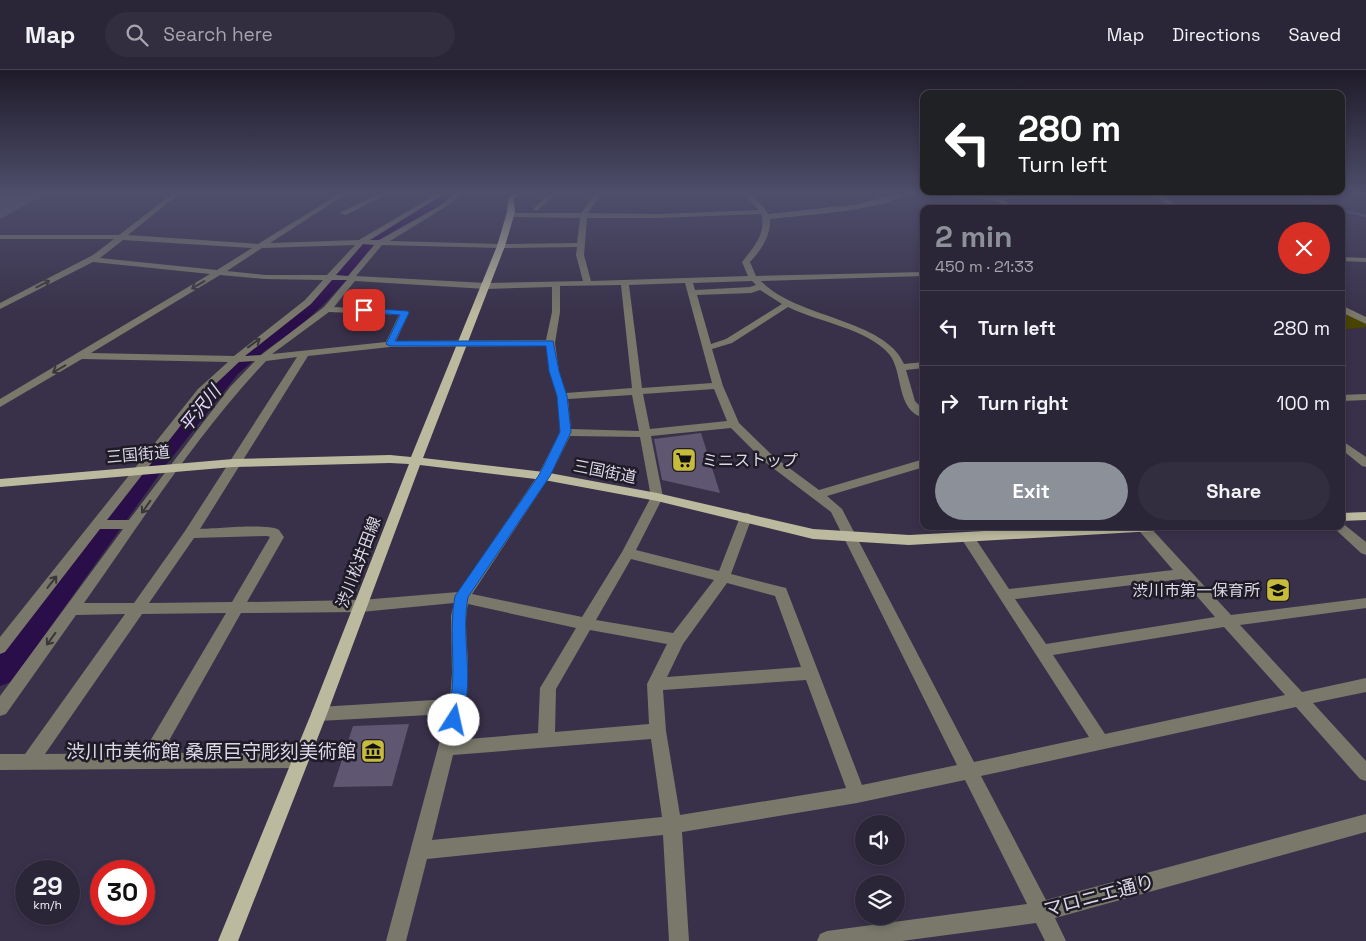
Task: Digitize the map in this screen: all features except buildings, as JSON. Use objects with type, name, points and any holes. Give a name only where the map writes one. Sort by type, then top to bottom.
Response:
[{"type":"main road","name":"渋川松井田線","points":[[228,941],[319,714],[504,235]]},
{"type":"main road","name":"三国街道","points":[[0,483],[233,463],[416,460],[544,476],[746,517],[812,534],[909,540],[1095,530]]},
{"type":"main road","points":[[1345,517],[1366,516]]},
{"type":"street","points":[[0,237],[77,235],[258,246],[363,242],[501,246],[581,245]]},
{"type":"street","points":[[0,306],[92,259],[125,235]]},
{"type":"street","points":[[0,404],[217,273],[277,235]]},
{"type":"street","points":[[0,648],[142,470],[202,391],[237,359],[308,302],[363,242],[375,235]]},
{"type":"street","points":[[2,703],[73,609],[133,524],[169,468],[234,389],[260,358],[327,309],[349,278],[379,242],[392,235]]},
{"type":"street","points":[[582,235],[580,255],[588,284]]},
{"type":"street","points":[[764,235],[762,242],[746,262],[747,271],[752,278],[787,304],[865,333],[893,352],[900,368],[908,401],[920,412]]},
{"type":"street","points":[[92,259],[266,277],[349,278],[486,286],[920,274]]},
{"type":"street","points":[[1345,259],[1366,260]]},
{"type":"street","points":[[688,280],[718,386],[734,424],[769,459],[836,509],[1056,941]]},
{"type":"street","points":[[546,740],[548,688],[628,553],[657,498],[644,434],[625,282]]},
{"type":"street","points":[[396,941],[457,706],[460,673],[458,616],[462,596],[544,476],[566,432],[562,396],[554,371],[550,343],[556,312],[556,285]]},
{"type":"street","points":[[691,293],[751,290],[762,286]]},
{"type":"street","points":[[707,348],[728,341],[787,304]]},
{"type":"street","points":[[327,309],[405,313],[390,344]]},
{"type":"street","points":[[1345,310],[1366,321]]},
{"type":"street","points":[[81,356],[237,359],[304,354],[390,344],[550,343]]},
{"type":"street","points":[[29,762],[139,609],[190,534],[233,463],[304,354]]},
{"type":"street","points":[[900,368],[920,366]]},
{"type":"street","points":[[562,396],[718,386]]},
{"type":"street","points":[[1345,398],[1366,397]]},
{"type":"street","points":[[566,432],[629,435],[734,424]]},
{"type":"street","points":[[1345,446],[1366,463]]},
{"type":"street","points":[[816,495],[920,464]]},
{"type":"street","points":[[679,941],[672,825],[658,731],[655,684],[677,640],[723,578],[746,517]]},
{"type":"street","points":[[98,525],[133,524]]},
{"type":"street","points":[[1145,530],[1366,773]]},
{"type":"street","points":[[1344,530],[1366,550]]},
{"type":"street","points":[[148,761],[277,537],[274,533],[267,531],[190,534]]},
{"type":"street","points":[[968,538],[1102,743]]},
{"type":"street","points":[[628,553],[781,592],[857,795]]},
{"type":"street","points":[[1004,595],[1185,574]]},
{"type":"street","points":[[73,609],[361,606],[462,596],[586,624],[677,640]]},
{"type":"street","points":[[1041,651],[1228,621],[1366,603]]},
{"type":"street","points":[[655,684],[811,673]]},
{"type":"street","points":[[421,850],[672,825],[857,795],[1102,743],[1298,698],[1366,685]]},
{"type":"street","points":[[319,714],[457,706]]},
{"type":"street","points":[[447,748],[658,731]]},
{"type":"street","points":[[0,762],[299,760]]},
{"type":"street","name":"マロニエ通り","points":[[827,941],[1040,912],[1366,823]]},
{"type":"shaded area","points":[[1345,313],[1366,324],[1366,327],[1345,330]]},
{"type":"waterway","name":"平沢川","points":[[0,673],[158,460],[231,370],[259,346],[292,324],[381,235]]},
{"type":"place","name":"ミニストップ","points":[[684,460]]},
{"type":"place","name":"渋川市第一保育所","points":[[1278,590]]},
{"type":"place","name":"渋川市美術館 桑原巨守彫刻美術館","points":[[373,751]]},
{"type":"route","points":[[364,310],[405,313],[390,344],[550,343],[554,371],[562,396],[566,432],[544,476],[462,596],[458,616],[460,673],[454,720]]}]
